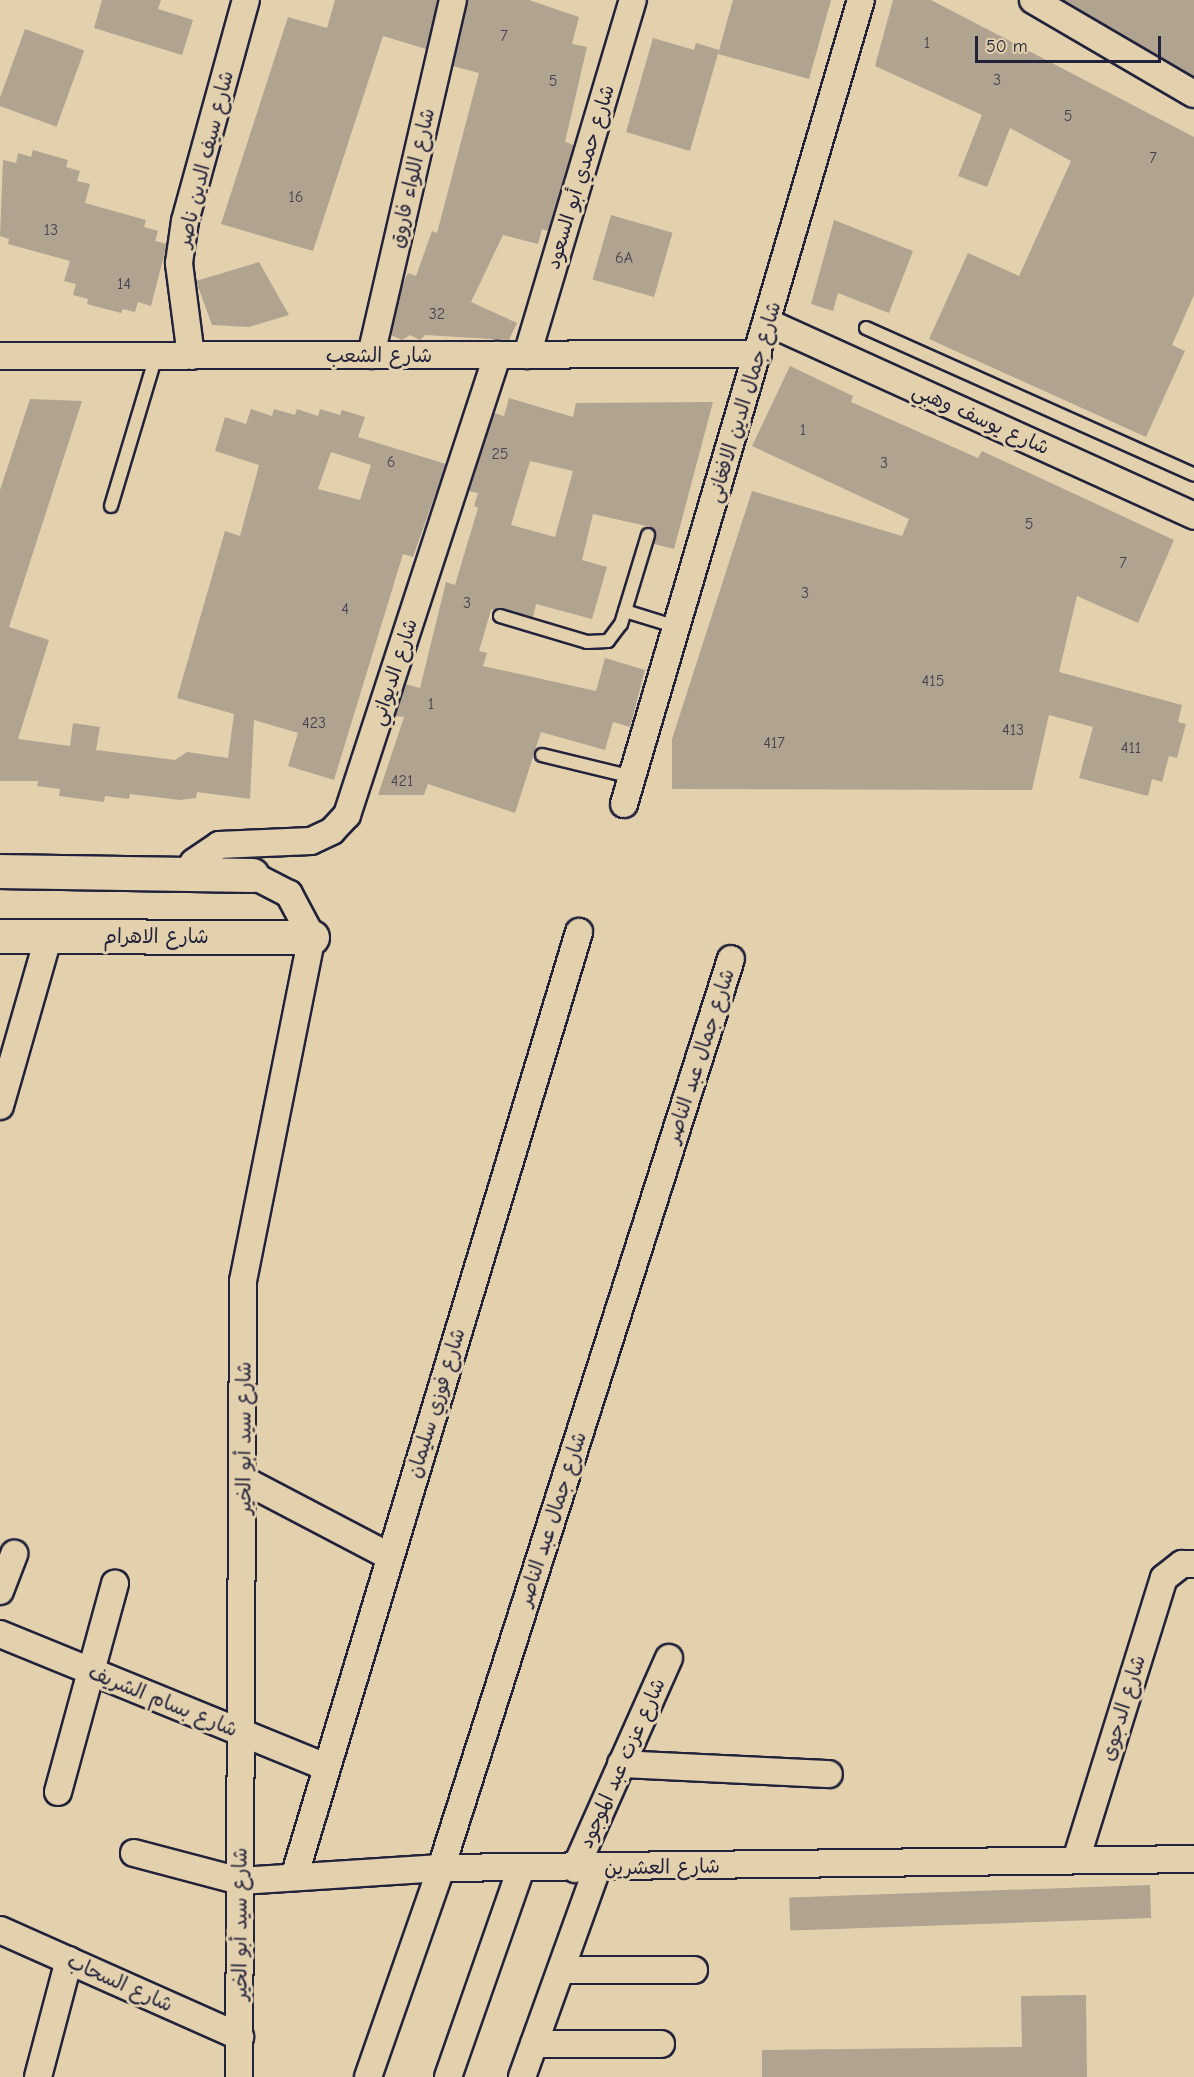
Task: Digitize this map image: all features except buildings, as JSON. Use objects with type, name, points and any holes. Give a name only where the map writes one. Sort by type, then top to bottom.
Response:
[{"type":"main road","points":[[0,871],[252,875]]},
{"type":"main road","name":"شارع الاهرام","points":[[0,936],[312,937]]},
{"type":"street","name":"شارع سيف الدين ناصر","points":[[191,356],[179,263],[185,221],[246,0]]},
{"type":"street","name":"شارع اللواء فاروق","points":[[371,355],[453,0]]},
{"type":"street","name":"شارع حمدي أبو السعود","points":[[527,355],[633,0]]},
{"type":"street","name":"شارع جمال الدين الافغانى","points":[[624,804],[861,0]]},
{"type":"street","points":[[1033,0],[1194,94]]},
{"type":"street","name":"شارع يوسف وهبي","points":[[767,322],[1194,516]]},
{"type":"street","name":"شارع الشعب","points":[[0,356],[758,354]]},
{"type":"street","name":"شارع الديواني","points":[[186,874],[194,862],[219,845],[311,842],[332,831],[347,815],[497,355]]},
{"type":"street","points":[[252,875],[289,894],[306,916],[312,937]]},
{"type":"street","name":"شارع فوزي سليمان","points":[[295,1875],[389,1556],[579,932]]},
{"type":"street","points":[[0,1106],[50,936]]},
{"type":"street","name":"شارع سيد أبو الخير","points":[[239,2077],[244,1480],[243,1281],[312,937]]},
{"type":"street","name":"شارع جمال عبد الناصر","points":[[368,2077],[441,1868],[731,959]]},
{"type":"street","points":[[244,1480],[389,1556]]},
{"type":"street","points":[[0,1591],[14,1554]]},
{"type":"street","name":"شارع الدجوى","points":[[1076,1860],[1164,1578],[1188,1564]]},
{"type":"street","points":[[58,1792],[115,1584]]},
{"type":"street","name":"شارع بسام الشريف","points":[[0,1634],[326,1767]]},
{"type":"street","name":"شارع عزت عبد الموجود","points":[[522,2077],[561,1970],[586,1869],[621,1764],[669,1658]]},
{"type":"street","points":[[621,1764],[829,1774]]},
{"type":"street","name":"شارع العشرين","points":[[134,1853],[240,1881],[295,1875],[441,1868],[586,1869],[1194,1859]]},
{"type":"street","points":[[448,2077],[521,1869]]},
{"type":"street","name":"شارع السحاب","points":[[0,1930],[240,2037]]},
{"type":"street","points":[[38,2077],[69,1960]]},
{"type":"street","points":[[561,1970],[694,1970]]},
{"type":"street","points":[[534,2044],[661,2044]]},
{"type":"lane","points":[[866,328],[1194,475]]},
{"type":"lane","points":[[111,506],[156,356]]},
{"type":"lane","points":[[500,616],[598,644],[617,633],[648,535]]},
{"type":"lane","points":[[625,611],[677,627]]},
{"type":"lane","points":[[542,754],[632,777]]}]
